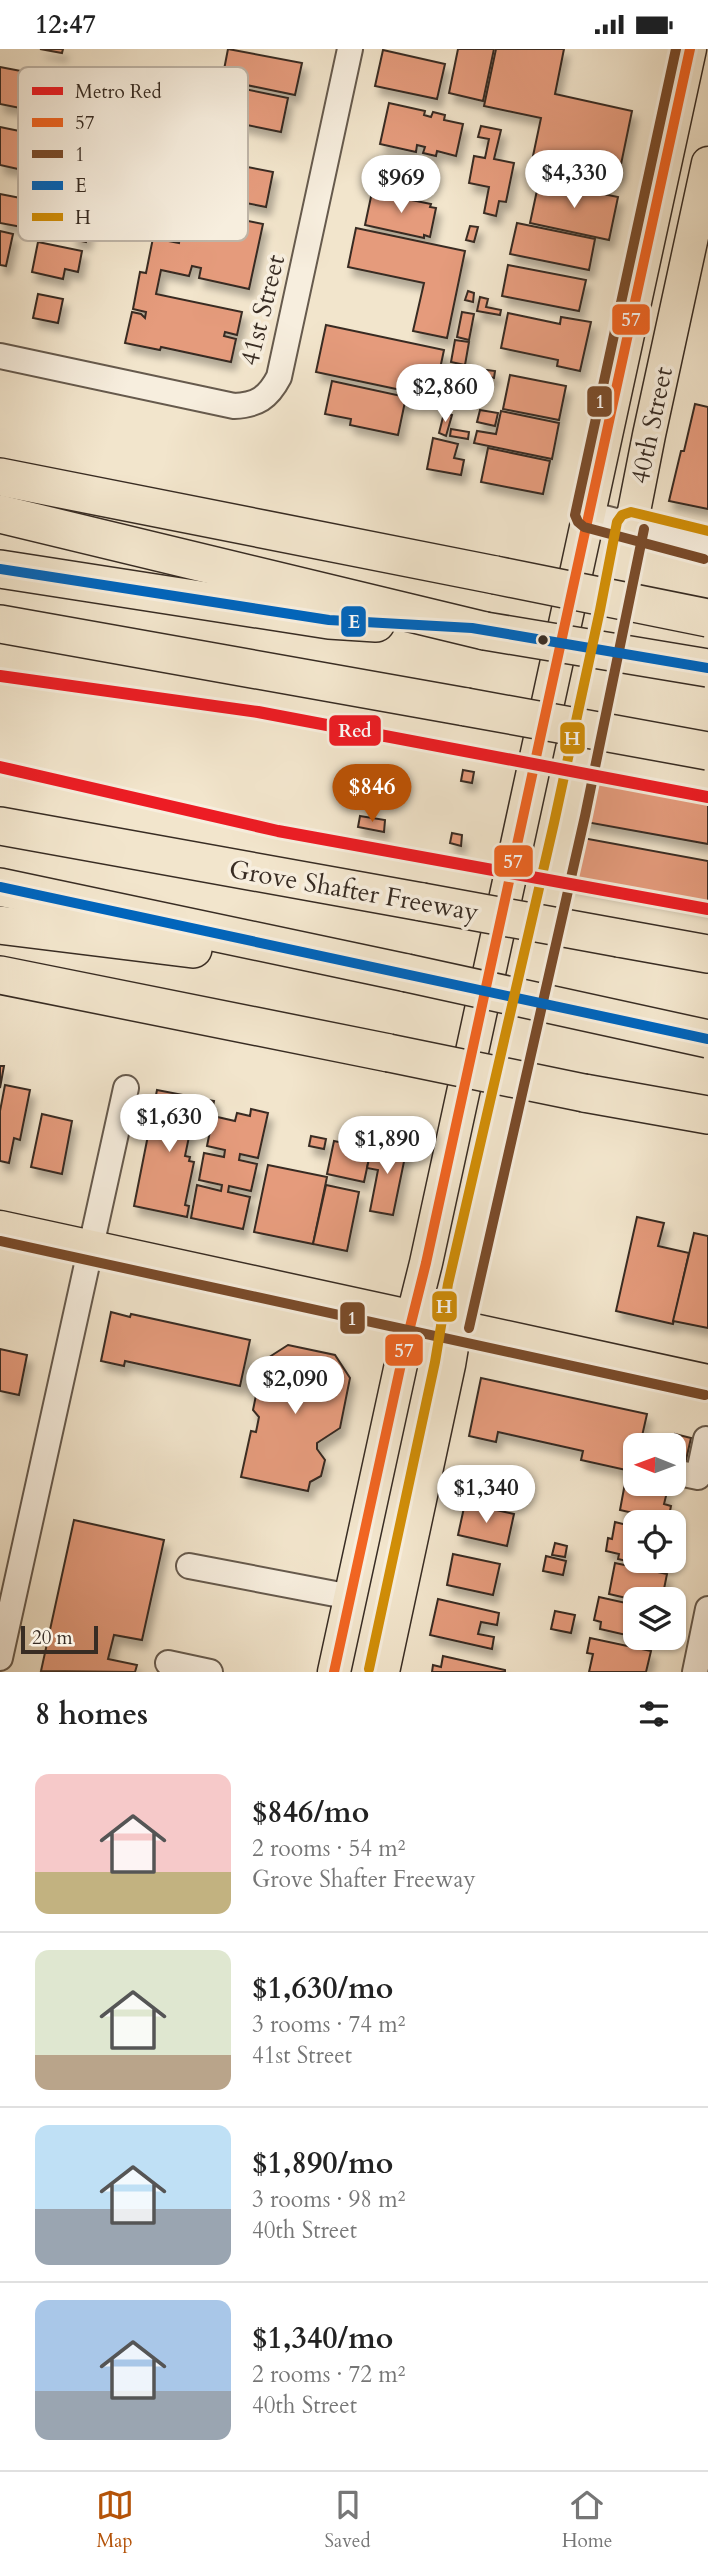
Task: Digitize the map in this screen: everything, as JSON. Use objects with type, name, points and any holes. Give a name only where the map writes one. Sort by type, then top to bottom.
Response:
[{"type":"highway","points":[[0,477],[708,618]]},
{"type":"highway","points":[[0,515],[478,630],[708,668]]},
{"type":"highway","points":[[0,569],[329,620],[478,630]]},
{"type":"highway","points":[[0,624],[708,751]]},
{"type":"highway","name":"Grove Shafter Freeway","points":[[0,826],[708,954]]},
{"type":"highway","points":[[0,887],[708,1039]]},
{"type":"highway","points":[[0,925],[407,973]]},
{"type":"highway","points":[[0,975],[584,1093],[708,1115]]},
{"type":"main road","name":"40th Street","points":[[334,1672],[429,1249],[690,49]]},
{"type":"main road","name":"40th Street","points":[[383,1672],[433,1443],[468,1260],[568,826],[708,163]]},
{"type":"main road","points":[[0,1227],[708,1381]]},
{"type":"street","name":"41st Street","points":[[0,356],[234,406],[250,405],[272,391],[279,377],[350,49]]},
{"type":"street","points":[[589,514],[708,545]]},
{"type":"street","points":[[0,1658],[126,1088]]},
{"type":"street","points":[[686,1474],[698,1477],[706,1439],[708,1440]]},
{"type":"street","points":[[189,1566],[351,1597]]},
{"type":"street","points":[[695,1672],[708,1609]]},
{"type":"street","points":[[168,1663],[210,1672]]},
{"type":"building","points":[[40,49],[63,49],[62,53]]},
{"type":"building","points":[[228,49],[302,63],[295,95],[248,85],[248,67],[225,67]]},
{"type":"building","points":[[458,49],[494,49],[483,101],[449,93]]},
{"type":"building","points":[[496,49],[564,49],[555,94],[632,111],[619,174],[533,156],[541,118],[484,106]]},
{"type":"building","points":[[383,50],[445,64],[437,99],[375,86]]},
{"type":"building","points":[[0,67],[18,70],[18,108],[0,104]]},
{"type":"building","points":[[248,90],[288,98],[281,132],[248,125]]},
{"type":"building","points":[[389,103],[425,111],[424,115],[431,117],[433,112],[445,115],[444,120],[463,124],[456,156],[437,151],[436,156],[423,153],[425,147],[417,145],[416,152],[380,144]]},
{"type":"building","points":[[481,126],[501,130],[494,159],[514,163],[506,202],[499,201],[496,216],[484,213],[489,187],[469,183],[474,156],[485,158],[489,139],[478,137]]},
{"type":"building","points":[[0,127],[18,131],[18,169],[0,165]]},
{"type":"building","points":[[248,167],[273,172],[266,207],[248,203]]},
{"type":"building","points":[[539,181],[618,197],[609,240],[530,223]]},
{"type":"building","points":[[372,192],[431,204],[430,207],[436,208],[430,237],[365,225]]},
{"type":"building","points":[[0,194],[18,198],[18,226],[0,223]]},
{"type":"building","points":[[248,221],[263,224],[249,289],[199,278],[201,268],[192,266],[189,276],[161,270],[156,294],[242,312],[237,335],[225,332],[224,336],[236,339],[231,362],[161,347],[160,350],[125,343],[132,312],[145,318],[146,312],[133,309],[140,272],[146,273],[152,241],[248,241]]},
{"type":"building","points":[[517,223],[595,239],[589,270],[510,254]]},
{"type":"building","points":[[470,226],[478,227],[474,242],[466,240]]},
{"type":"building","points":[[356,228],[465,251],[447,338],[413,331],[424,283],[348,267]]},
{"type":"building","points":[[0,231],[13,234],[6,266],[0,265]]},
{"type":"building","points":[[38,242],[82,251],[78,272],[65,269],[63,279],[32,272]]},
{"type":"building","points":[[508,265],[586,280],[579,311],[502,296]]},
{"type":"building","points":[[468,291],[474,293],[473,302],[465,300]]},
{"type":"building","points":[[38,294],[63,299],[58,323],[33,318]]},
{"type":"building","points":[[480,297],[488,299],[486,307],[501,310],[500,315],[477,311]]},
{"type":"building","points":[[462,312],[474,314],[469,340],[457,337]]},
{"type":"building","points":[[508,313],[560,324],[561,317],[591,322],[580,371],[557,366],[558,360],[501,348]]},
{"type":"building","points":[[326,325],[444,350],[434,397],[316,372]]},
{"type":"building","points":[[455,340],[469,342],[465,365],[451,362]]},
{"type":"building","points":[[487,370],[495,371],[494,378],[486,376]]},
{"type":"building","points":[[510,375],[566,386],[559,420],[503,409]]},
{"type":"building","points":[[332,381],[406,397],[398,435],[350,425],[351,419],[325,414]]},
{"type":"building","points":[[695,404],[708,407],[708,509],[669,501]]},
{"type":"building","points":[[480,410],[498,413],[495,426],[477,422]]},
{"type":"building","points":[[501,411],[559,423],[552,459],[474,443],[477,431],[496,434]]},
{"type":"building","points":[[444,413],[452,415],[446,436],[439,433]]},
{"type":"building","points":[[451,429],[469,432],[468,439],[450,436]]},
{"type":"building","points":[[433,438],[458,444],[454,458],[464,460],[461,475],[427,469]]},
{"type":"building","points":[[488,448],[550,461],[543,494],[481,482]]},
{"type":"building","points":[[463,770],[474,772],[472,783],[461,781]]},
{"type":"building","points":[[572,772],[708,796],[708,844],[564,818]]},
{"type":"building","points":[[360,816],[385,820],[384,832],[358,827]]},
{"type":"building","points":[[452,833],[462,835],[461,846],[450,843]]},
{"type":"building","points":[[561,834],[708,861],[708,909],[553,881]]},
{"type":"building","points":[[0,1066],[4,1066],[0,1088]]},
{"type":"building","points":[[5,1085],[30,1090],[20,1140],[14,1138],[9,1163],[0,1161],[0,1111]]},
{"type":"building","points":[[157,1090],[214,1101],[210,1123],[199,1121],[202,1106],[195,1105],[193,1115],[187,1113],[184,1130],[190,1132],[185,1156],[194,1162],[185,1205],[189,1206],[187,1217],[134,1206]]},
{"type":"building","points":[[251,1109],[268,1113],[258,1158],[240,1154],[239,1160],[257,1164],[251,1191],[229,1186],[228,1192],[250,1197],[243,1229],[191,1218],[197,1185],[221,1191],[222,1185],[199,1180],[204,1153],[224,1157],[225,1150],[207,1146],[213,1116],[235,1121],[237,1113],[250,1116]]},
{"type":"building","points":[[42,1114],[72,1121],[62,1174],[31,1167]]},
{"type":"building","points":[[311,1136],[326,1139],[324,1149],[309,1146]]},
{"type":"building","points":[[334,1141],[363,1147],[362,1153],[370,1154],[364,1182],[327,1174]]},
{"type":"building","points":[[378,1141],[407,1147],[393,1215],[370,1211],[378,1170],[367,1168],[370,1154],[375,1156]]},
{"type":"building","points":[[268,1165],[327,1177],[313,1244],[254,1232]]},
{"type":"building","points":[[326,1185],[359,1192],[347,1251],[313,1244]]},
{"type":"building","points":[[637,1217],[664,1223],[658,1246],[689,1253],[673,1324],[616,1311]]},
{"type":"building","points":[[694,1233],[708,1236],[708,1328],[673,1321]]},
{"type":"building","points":[[111,1312],[250,1340],[240,1386],[125,1361],[124,1366],[101,1361]]},
{"type":"building","points":[[288,1345],[335,1355],[350,1378],[340,1428],[317,1443],[317,1449],[325,1460],[321,1476],[310,1482],[308,1491],[241,1477],[251,1431],[256,1432],[259,1417],[253,1410],[263,1361]]},
{"type":"building","points":[[0,1349],[27,1355],[19,1395],[0,1391]]},
{"type":"building","points":[[481,1378],[647,1414],[643,1433],[623,1433],[623,1469],[581,1460],[583,1451],[498,1432],[496,1442],[469,1436]]},
{"type":"building","points":[[686,1437],[691,1438],[686,1460]]},
{"type":"building","points":[[623,1494],[623,1496],[666,1496],[664,1504],[671,1506],[670,1510],[620,1510]]},
{"type":"building","points":[[465,1503],[514,1514],[507,1546],[458,1535]]},
{"type":"building","points":[[74,1520],[164,1540],[142,1640],[114,1635],[108,1659],[137,1665],[135,1672],[41,1671]]},
{"type":"building","points":[[615,1522],[623,1524],[623,1560],[618,1559],[619,1554],[606,1551],[608,1538],[612,1539]]},
{"type":"building","points":[[555,1543],[567,1546],[565,1557],[552,1555]]},
{"type":"building","points":[[453,1554],[500,1564],[493,1595],[447,1585]]},
{"type":"building","points":[[546,1556],[566,1561],[563,1575],[543,1571]]},
{"type":"building","points":[[615,1563],[623,1565],[623,1573],[667,1574],[664,1587],[623,1587],[623,1597],[609,1594]]},
{"type":"building","points":[[599,1597],[623,1602],[623,1634],[600,1629],[601,1622],[594,1620]]},
{"type":"building","points":[[438,1599],[499,1613],[497,1625],[481,1622],[478,1634],[494,1637],[492,1649],[430,1635]]},
{"type":"building","points":[[555,1611],[575,1615],[571,1633],[551,1629]]},
{"type":"building","points":[[590,1638],[623,1645],[623,1650],[651,1651],[646,1672],[589,1672],[593,1654],[587,1653]]},
{"type":"building","points":[[443,1656],[505,1672],[432,1672],[433,1665],[441,1667]]},
{"type":"metro line","name":"Red","points":[[0,676],[258,712],[708,797]]},
{"type":"metro line","name":"Red","points":[[0,767],[278,831],[708,909]]},
{"type":"transit line","name":"1","points":[[676,49],[575,515],[584,527],[704,559]]},
{"type":"transit line","name":"57","points":[[334,1672],[403,1355],[426,1263],[690,49]]},
{"type":"transit line","name":"H","points":[[369,1669],[435,1362],[448,1284],[554,823],[617,522],[622,515],[631,512],[708,531]]},
{"type":"transit line","name":"1","points":[[469,1328],[585,816],[644,529]]},
{"type":"transit line","name":"E","points":[[0,569],[329,620],[472,628],[708,668]]},
{"type":"transit line","name":"E","points":[[0,887],[708,1039]]},
{"type":"transit line","name":"1","points":[[0,1241],[705,1395]]}]
